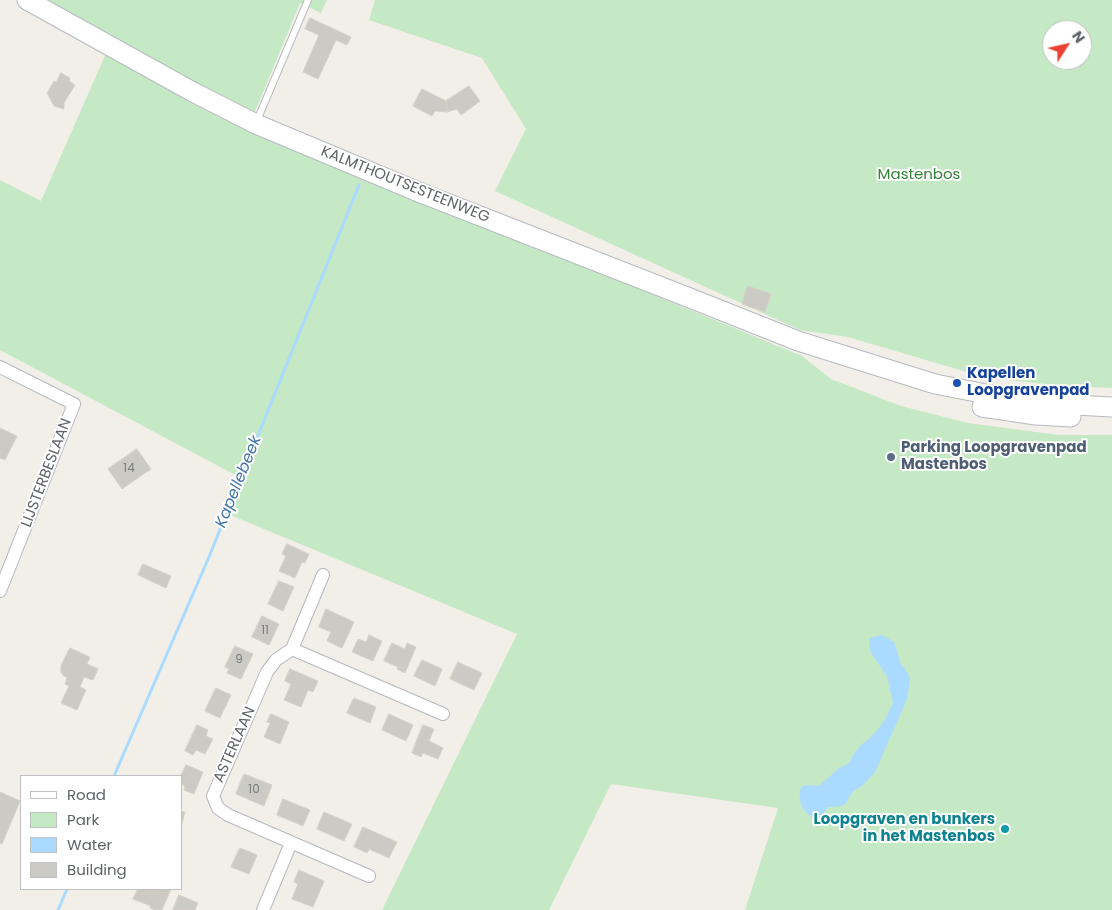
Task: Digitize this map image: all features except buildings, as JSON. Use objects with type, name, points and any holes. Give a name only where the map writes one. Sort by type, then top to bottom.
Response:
[{"type":"main road","name":"KALMTHOUTSESTEENWEG","points":[[27,0],[256,124],[412,189],[798,341],[935,384],[991,395],[1074,406],[1112,408]]},
{"type":"main road","name":"KALMTHOUTSESTEENWEG","points":[[798,341],[842,364],[887,382],[930,396],[987,408],[1036,415],[1087,418],[1112,417]]},
{"type":"street","name":"LIJSTERBESLAAN","points":[[0,368],[74,404],[0,591]]},
{"type":"street","name":"ASTERLAAN","points":[[323,575],[292,649],[276,660],[267,672],[213,796],[218,808],[228,815],[369,876]]},
{"type":"street","points":[[292,649],[443,714]]},
{"type":"street","points":[[263,910],[291,843]]},
{"type":"lane","points":[[256,124],[308,0]]},
{"type":"green space","points":[[39,0],[327,0],[321,13],[300,3],[254,114],[112,41]]},
{"type":"green space","name":"Mastenbos","points":[[375,0],[1112,0],[1112,388],[1067,386],[987,378],[848,337],[800,330],[495,191],[526,129],[482,58],[369,20]]},
{"type":"green space","points":[[108,49],[387,185],[802,356],[831,379],[901,406],[968,423],[1059,435],[1112,435],[1112,910],[745,910],[778,808],[611,784],[549,910],[382,910],[517,634],[228,514],[239,477],[0,350],[0,180],[41,201]]},
{"type":"water","points":[[882,635],[894,642],[900,663],[910,678],[907,699],[875,772],[862,786],[852,792],[846,803],[842,806],[828,807],[821,817],[815,821],[802,806],[800,798],[801,787],[809,785],[819,786],[838,769],[849,763],[861,745],[880,727],[893,703],[887,676],[871,653],[869,644],[870,638]]},
{"type":"waterway","name":"Kapellebeek","points":[[114,775],[209,557],[359,185]]},
{"type":"waterway","name":"Kapellebeek","points":[[58,910],[67,890]]},
{"type":"place","name":"Kapellen Loopgravenpad","points":[[957,383]]},
{"type":"place","name":"Parking Loopgravenpad Mastenbos","points":[[891,457]]},
{"type":"place","name":"Loopgraven en bunkers in het Mastenbos","points":[[1005,829]]}]
